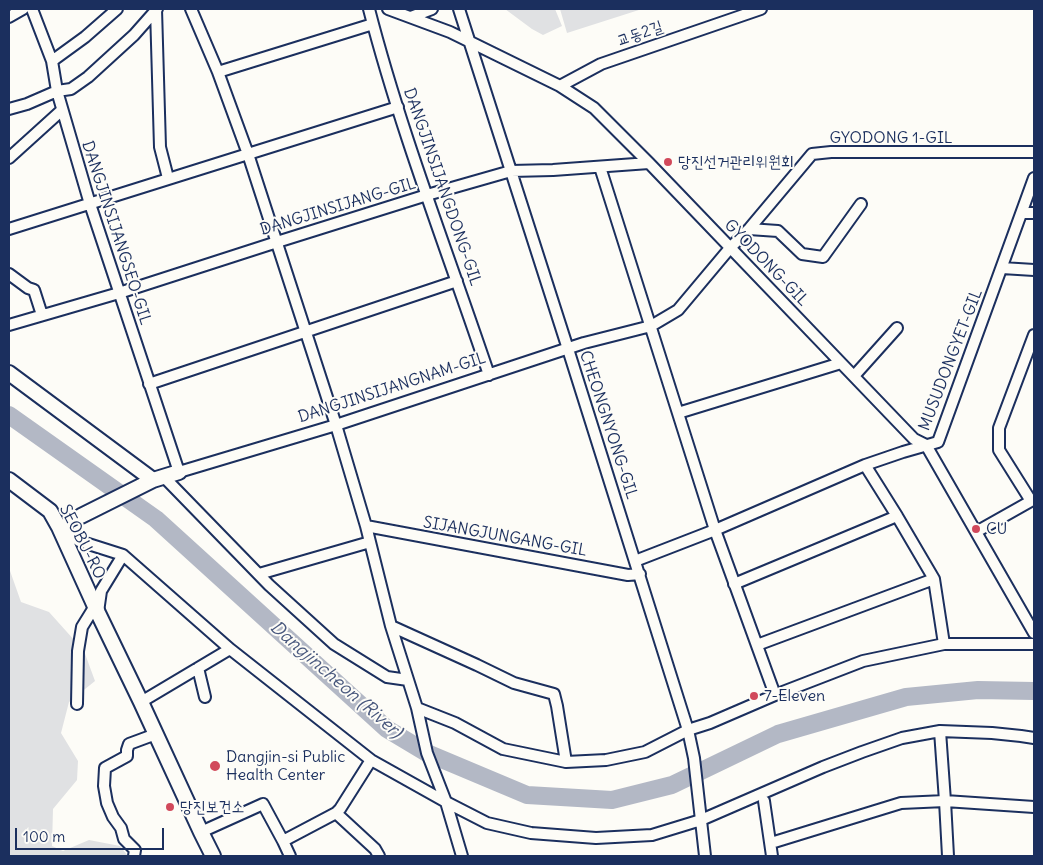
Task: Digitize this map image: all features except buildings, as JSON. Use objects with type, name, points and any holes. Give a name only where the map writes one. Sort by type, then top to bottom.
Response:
[{"type":"main road","points":[[9,372],[154,481]]},
{"type":"main road","name":"DANGJINSIJANGNAM-GIL","points":[[81,516],[154,481],[180,472]]},
{"type":"main road","name":"SEOBU-RO","points":[[9,480],[50,510],[59,526],[96,609],[142,702],[213,856]]},
{"type":"street","points":[[9,17],[23,9]]},
{"type":"street","name":"DANGJINSIJANGSEO-GIL","points":[[32,9],[52,61],[62,110],[90,204],[180,472]]},
{"type":"street","points":[[52,61],[85,37],[117,9]]},
{"type":"street","points":[[9,109],[27,104],[57,91],[71,89],[88,77],[134,35],[156,9]]},
{"type":"street","points":[[156,9],[160,147],[168,178]]},
{"type":"street","points":[[191,9],[218,72],[248,154],[336,425],[366,526],[391,626],[417,708],[427,753],[446,802],[462,856]]},
{"type":"street","name":"DANGJINSIJANGDONG-GIL","points":[[369,9],[398,107],[489,375]]},
{"type":"street","name":"GYODONG-GIL","points":[[388,9],[450,32],[560,86],[594,108],[914,439],[926,445],[1034,633]]},
{"type":"street","points":[[411,17],[432,9]]},
{"type":"street","name":"CHEONGNYONG-GIL","points":[[459,9],[688,730],[694,758],[705,856]]},
{"type":"street","name":"교동2길","points":[[560,86],[601,64],[761,9]]},
{"type":"street","points":[[218,72],[373,24]]},
{"type":"street","points":[[9,229],[398,107]]},
{"type":"street","points":[[9,158],[62,110]]},
{"type":"street","name":"GYODONG 1-GIL","points":[[730,248],[749,229],[812,154],[831,152],[1034,152]]},
{"type":"street","name":"DANGJINSIJANG-GIL","points":[[9,325],[119,293],[511,170],[553,170],[649,163]]},
{"type":"street","points":[[600,167],[715,530],[775,695]]},
{"type":"street","name":"MUSUDONGYET-GIL","points":[[635,560],[715,530],[866,465],[938,442],[1034,178]]},
{"type":"street","points":[[749,229],[778,231],[802,254],[823,257],[861,204]]},
{"type":"street","points":[[1022,213],[1034,213]]},
{"type":"street","name":"DANGJINSIJANGNAM-GIL","points":[[180,472],[336,425],[584,343],[651,326],[678,310],[730,248]]},
{"type":"street","points":[[1002,268],[1034,270]]},
{"type":"street","points":[[9,274],[28,288],[34,290],[42,315]]},
{"type":"street","points":[[149,384],[457,281]]},
{"type":"street","points":[[854,376],[897,328]]},
{"type":"street","points":[[976,532],[1033,502],[999,450],[999,428],[1034,335]]},
{"type":"street","points":[[678,412],[841,362]]},
{"type":"street","points":[[866,465],[934,579],[944,644]]},
{"type":"street","points":[[154,481],[259,574],[334,644],[387,677],[408,680]]},
{"type":"street","points":[[81,516],[59,526],[79,541],[123,555],[230,650],[370,760],[487,823],[531,833],[578,837],[652,835],[701,820],[862,752],[902,738],[940,731],[992,733],[1034,738]]},
{"type":"street","points":[[734,584],[897,516]]},
{"type":"street","name":"SIJANGJUNGANG-GIL","points":[[366,526],[628,575],[640,574]]},
{"type":"street","points":[[259,574],[370,542]]},
{"type":"street","points":[[96,609],[101,591],[123,555]]},
{"type":"street","points":[[757,645],[934,579]]},
{"type":"street","name":"SEOBU-RO","points":[[76,704],[78,651],[82,627],[96,609]]},
{"type":"street","points":[[391,626],[514,683],[554,694],[566,762]]},
{"type":"street","points":[[417,708],[455,723],[503,749],[566,762],[606,760],[645,752],[688,730],[710,723],[775,695],[863,661],[944,644],[1034,644]]},
{"type":"street","points":[[142,702],[230,650]]},
{"type":"street","points":[[198,668],[205,697]]},
{"type":"street","points":[[940,731],[948,856]]},
{"type":"street","points":[[134,856],[135,850],[124,838],[122,828],[113,817],[107,802],[104,786],[105,768],[127,756],[130,744],[156,734]]},
{"type":"street","points":[[283,841],[336,813],[370,760]]},
{"type":"street","points":[[764,801],[772,856]]},
{"type":"street","points":[[771,843],[901,802],[945,801],[1034,807]]},
{"type":"street","points":[[201,832],[263,804],[290,856]]},
{"type":"street","points":[[336,813],[376,848],[379,856]]},
{"type":"shaded area","points":[[505,9],[555,9],[562,26],[543,35]]},
{"type":"shaded area","points":[[560,9],[642,9],[567,33]]},
{"type":"shaded area","points":[[9,568],[21,602],[49,612],[84,651],[95,681],[69,702],[61,733],[78,761],[77,780],[53,809],[52,846],[63,851],[89,840],[120,846],[128,856],[9,856]]},
{"type":"waterway","name":"Dangjincheon (River)","points":[[9,415],[156,519],[387,729],[427,753],[527,795],[612,800],[672,785],[778,734],[906,697],[978,690],[1034,691]]},
{"type":"place","name":"당진선거관리위원회","points":[[668,162]]},
{"type":"place","name":"CU","points":[[976,529]]},
{"type":"place","name":"7-Eleven","points":[[754,696]]},
{"type":"place","name":"Dangjin-si Public Health Center","points":[[215,766]]},
{"type":"place","name":"당진보건소","points":[[170,807]]}]
